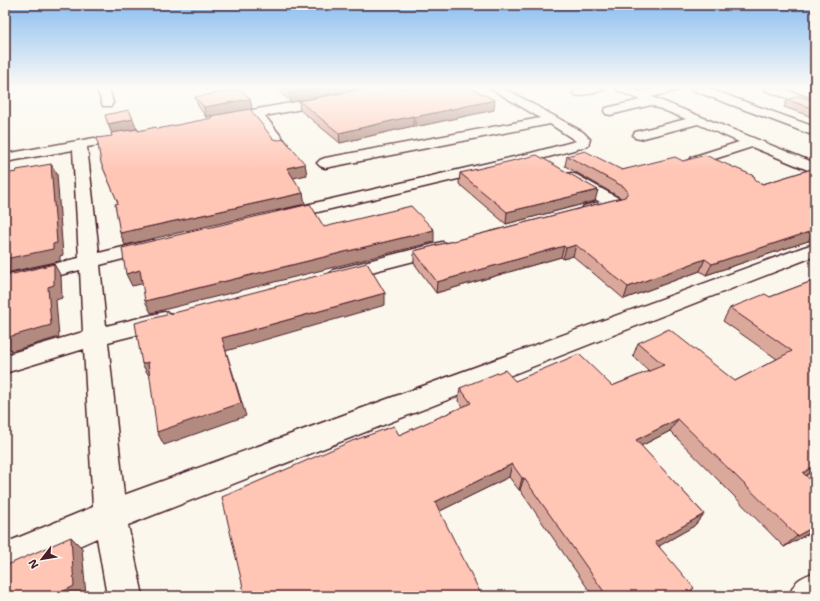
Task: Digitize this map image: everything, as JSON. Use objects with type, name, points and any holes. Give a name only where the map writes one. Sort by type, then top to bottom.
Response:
[{"type":"street","points":[[210,121],[238,116]]},
{"type":"street","points":[[258,116],[281,145]]},
{"type":"street","points":[[266,219],[534,157],[582,143],[583,139],[578,135],[545,116]]},
{"type":"street","points":[[689,116],[815,168]]},
{"type":"street","points":[[772,116],[815,132]]},
{"type":"street","points":[[325,163],[552,120]]},
{"type":"street","points":[[640,135],[699,120]]},
{"type":"street","points":[[5,158],[92,142],[90,261],[110,516],[125,596]]},
{"type":"street","points":[[697,160],[753,142]]},
{"type":"street","points":[[534,157],[614,203],[576,213]]},
{"type":"street","points":[[794,176],[815,168]]},
{"type":"street","points":[[5,282],[166,243]]},
{"type":"street","points":[[320,279],[460,243]]},
{"type":"street","points":[[5,561],[110,516],[811,251]]},
{"type":"street","points":[[5,364],[96,337],[181,315]]},
{"type":"street","points":[[807,596],[815,590]]},
{"type":"building","points":[[105,116],[132,116],[133,119],[108,124]]},
{"type":"building","points":[[211,116],[255,116],[273,139],[284,139],[305,164],[287,168],[303,193],[120,233],[115,204],[118,203],[101,163],[97,138],[112,136],[111,133],[138,129],[138,131],[156,127],[157,129],[212,118]]},
{"type":"building","points":[[318,116],[413,116],[339,133]]},
{"type":"building","points":[[585,151],[622,170],[675,157],[683,161],[705,155],[754,176],[756,181],[763,184],[815,168],[815,230],[712,264],[705,259],[628,287],[576,245],[566,248],[564,246],[437,282],[414,251],[625,197],[628,192],[624,187],[567,156]]},
{"type":"building","points":[[537,155],[598,190],[507,212],[460,173]]},
{"type":"building","points":[[51,164],[57,243],[53,244],[53,249],[5,259],[5,174],[16,172],[17,170]]},
{"type":"building","points":[[310,204],[324,227],[411,206],[434,230],[145,301],[140,270],[126,274],[122,248]]},
{"type":"building","points":[[367,263],[385,293],[222,338],[241,403],[157,432],[148,362],[142,364],[135,323]]},
{"type":"building","points":[[54,264],[54,285],[48,287],[51,325],[5,338],[5,276]]},
{"type":"building","points":[[815,280],[815,465],[803,473],[815,484],[815,526],[797,536],[678,419],[636,440],[704,514],[655,542],[694,588],[683,596],[607,596],[524,478],[522,478],[512,464],[435,502],[482,596],[245,596],[222,497],[352,441],[394,426],[399,435],[471,403],[460,388],[505,370],[515,381],[579,354],[612,386],[664,365],[638,343],[669,329],[735,381],[792,351],[730,308],[765,294],[770,297]]},
{"type":"building","points":[[71,537],[74,586],[54,596],[5,596],[5,566]]}]
